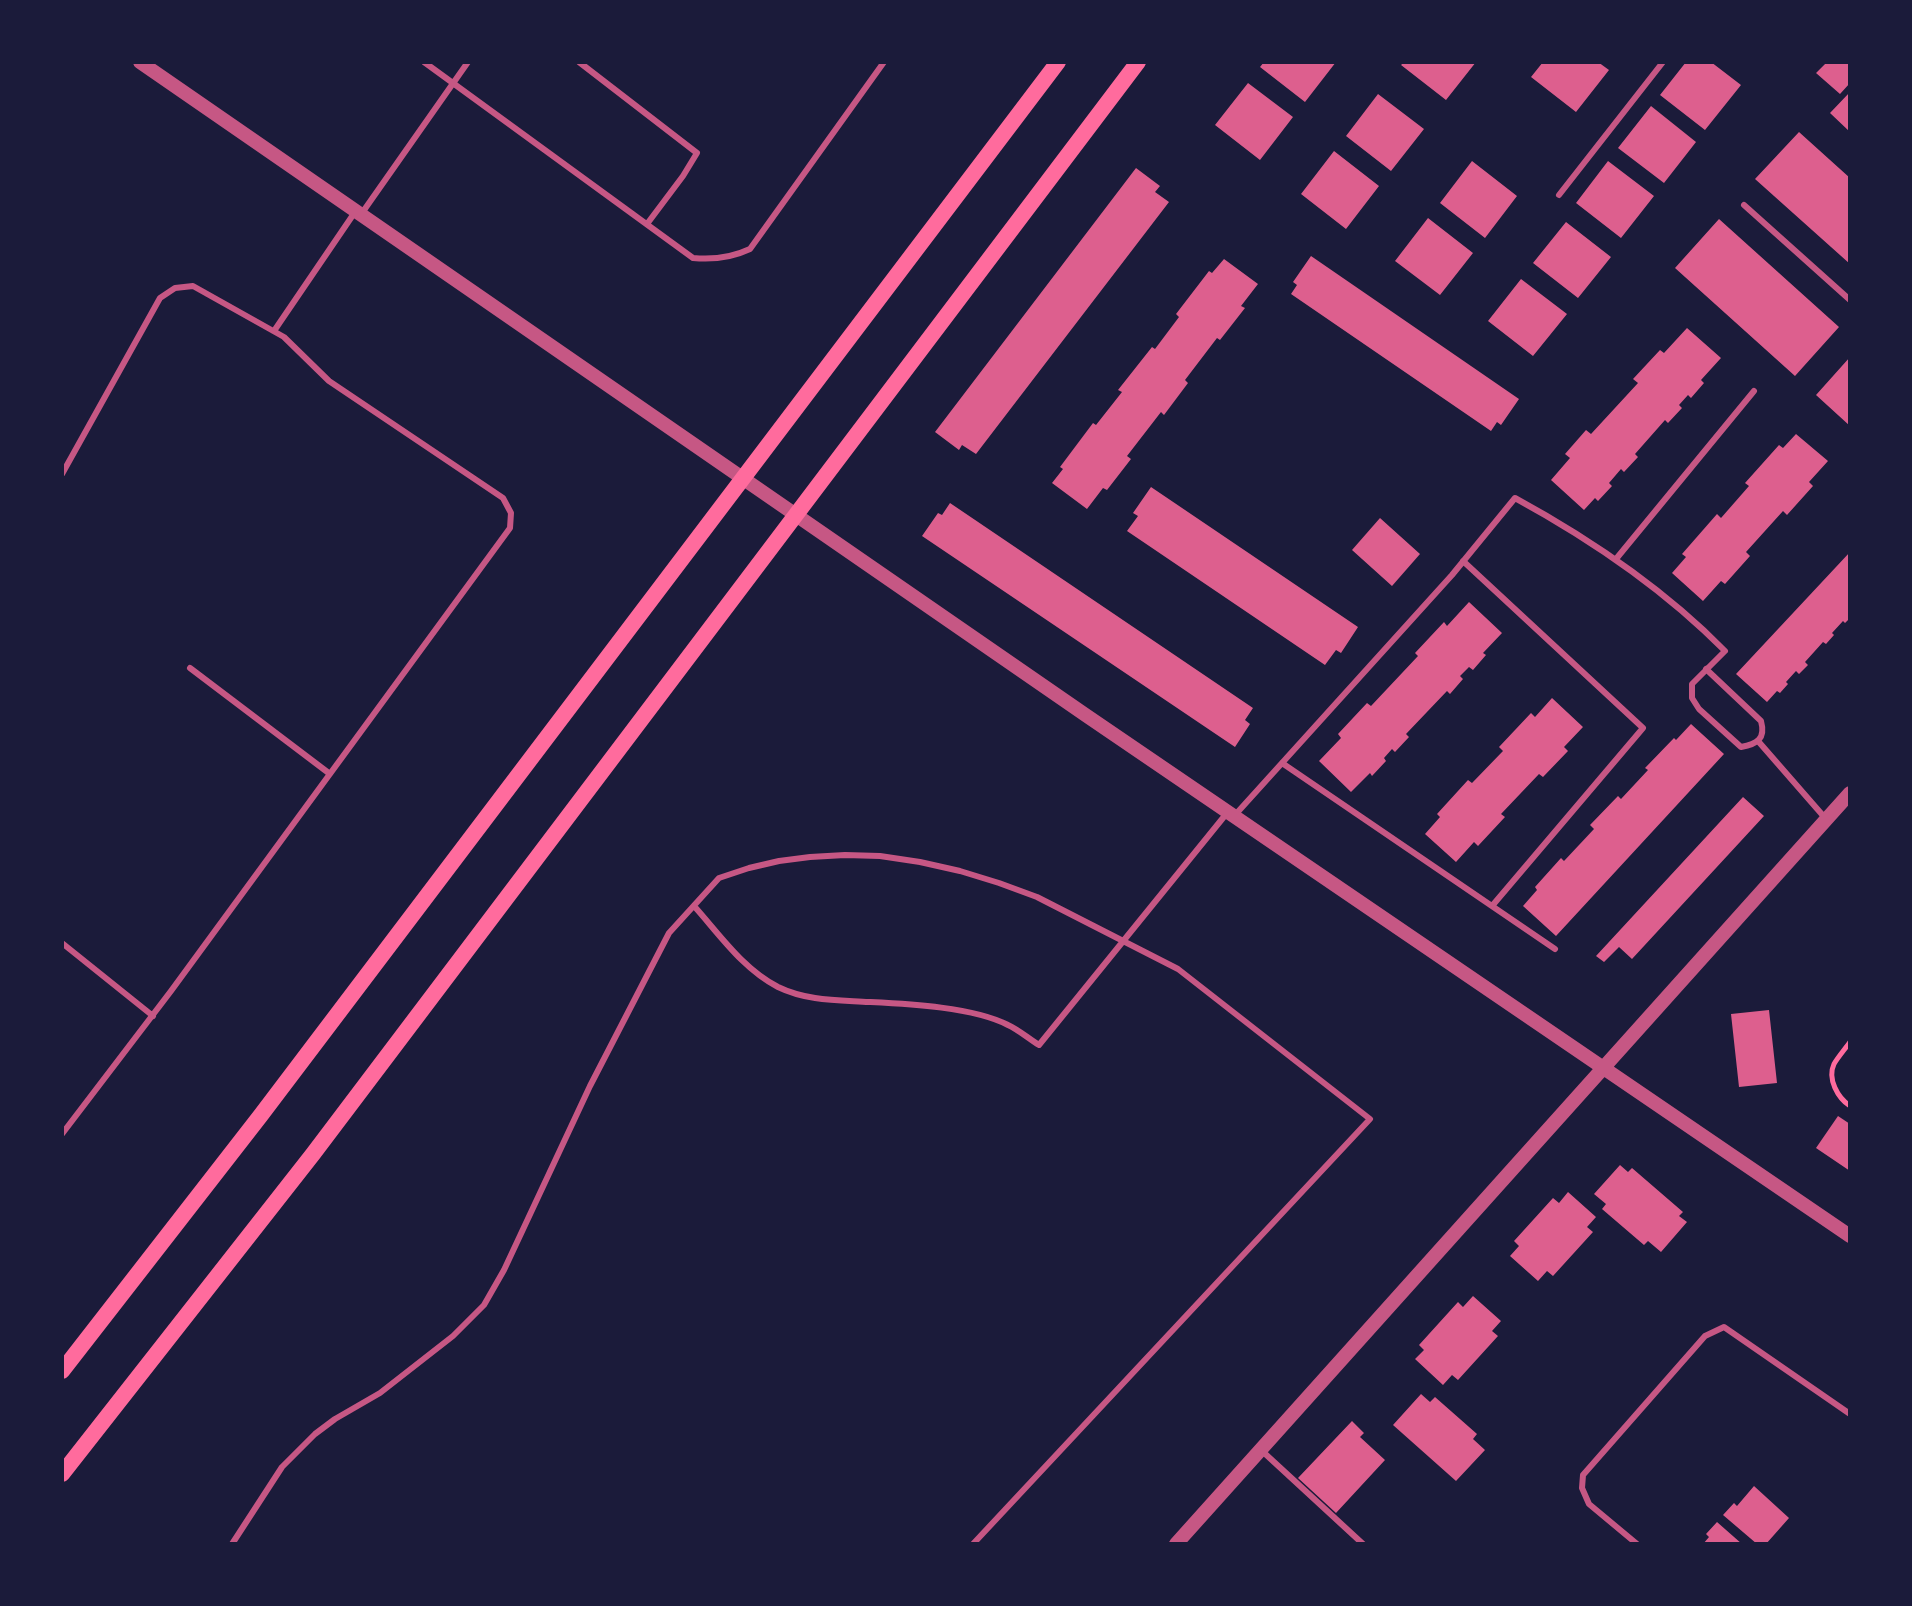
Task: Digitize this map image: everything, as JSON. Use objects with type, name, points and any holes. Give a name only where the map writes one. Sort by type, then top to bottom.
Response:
[{"type":"main road","points":[[62,1371],[281,1090],[1058,62]]},
{"type":"main road","points":[[62,1474],[322,1142],[1138,62]]},
{"type":"street","points":[[140,62],[796,516],[1850,1236]]},
{"type":"street","points":[[1176,1544],[1850,793]]},
{"type":"lane","points":[[424,62],[693,258],[725,258],[750,249],[884,62]]},
{"type":"lane","points":[[274,331],[468,62]]},
{"type":"lane","points":[[579,62],[697,153],[647,224]]},
{"type":"lane","points":[[1559,195],[1663,62]]},
{"type":"lane","points":[[1744,205],[1850,300]]},
{"type":"lane","points":[[62,474],[160,298],[175,288],[193,286],[284,337],[329,381],[503,498],[511,513],[510,528],[153,1016],[62,1134]]},
{"type":"lane","points":[[1616,559],[1754,391]]},
{"type":"lane","points":[[694,906],[744,963],[760,976],[796,995],[974,1013],[1008,1025],[1039,1045],[1231,814],[1282,763],[1463,561],[1515,498],[1616,559],[1680,609],[1725,651],[1706,669],[1692,684],[1692,698],[1699,709],[1741,747],[1753,745],[1762,735],[1761,721],[1706,669]]},
{"type":"lane","points":[[1463,561],[1643,728],[1492,906]]},
{"type":"lane","points":[[190,668],[330,774]]},
{"type":"lane","points":[[1758,741],[1826,819]]},
{"type":"lane","points":[[1282,763],[1555,949]]},
{"type":"lane","points":[[232,1544],[282,1467],[315,1434],[380,1393],[453,1336],[484,1305],[504,1270],[590,1086],[669,933],[719,878],[749,868],[810,857],[845,855],[880,856],[947,868],[1037,897],[1178,969],[1370,1119],[973,1544]]},
{"type":"lane","points":[[62,943],[153,1016]]},
{"type":"lane","points":[[1637,1544],[1589,1504],[1582,1488],[1583,1475],[1705,1336],[1724,1327],[1850,1414]]},
{"type":"lane","points":[[1261,1450],[1363,1544]]},
{"type":"path","points":[[1850,1042],[1832,1067],[1838,1094],[1850,1106]]},
{"type":"building","points":[[1264,62],[1336,62],[1305,102],[1260,67]]},
{"type":"building","points":[[1404,62],[1476,62],[1446,100],[1401,65]]},
{"type":"building","points":[[1543,62],[1598,62],[1609,70],[1576,112],[1531,77]]},
{"type":"building","points":[[1686,62],[1711,62],[1741,85],[1705,130],[1660,95]]},
{"type":"building","points":[[1827,62],[1850,62],[1850,83],[1840,94],[1816,73]]},
{"type":"building","points":[[1248,83],[1293,117],[1260,160],[1215,125]]},
{"type":"building","points":[[1850,92],[1850,132],[1830,113]]},
{"type":"building","points":[[1378,94],[1424,129],[1391,171],[1346,136]]},
{"type":"building","points":[[1651,106],[1696,142],[1664,183],[1618,148]]},
{"type":"building","points":[[1799,132],[1850,178],[1850,264],[1755,179]]},
{"type":"building","points":[[1334,151],[1379,186],[1346,229],[1301,194]]},
{"type":"building","points":[[1472,161],[1517,196],[1485,238],[1440,203]]},
{"type":"building","points":[[1608,161],[1654,196],[1621,238],[1576,203]]},
{"type":"building","points":[[1136,168],[1160,186],[1155,192],[1169,202],[976,454],[962,445],[959,450],[935,432]]},
{"type":"building","points":[[1428,218],[1473,253],[1440,295],[1395,261]]},
{"type":"building","points":[[1719,219],[1839,327],[1795,376],[1675,268]]},
{"type":"building","points":[[1566,222],[1611,257],[1578,298],[1533,263]]},
{"type":"building","points":[[1311,256],[1519,399],[1501,425],[1497,422],[1491,431],[1291,294],[1297,285],[1293,282]]},
{"type":"building","points":[[1224,259],[1258,284],[1241,306],[1245,308],[1185,380],[1188,383],[1164,415],[1161,412],[1127,456],[1131,459],[1107,490],[1103,488],[1087,509],[1052,483],[1063,469],[1060,467],[1093,423],[1096,425],[1122,392],[1118,390],[1152,347],[1155,349],[1179,317],[1176,314],[1209,271],[1212,273]]},
{"type":"building","points":[[1521,279],[1567,314],[1533,356],[1488,321]]},
{"type":"building","points":[[1687,328],[1721,358],[1701,380],[1704,383],[1691,398],[1688,395],[1679,405],[1682,408],[1668,423],[1665,420],[1635,454],[1638,457],[1624,472],[1621,469],[1609,483],[1612,486],[1584,510],[1551,480],[1570,458],[1565,454],[1586,430],[1591,434],[1638,383],[1633,379],[1660,350],[1664,353]]},
{"type":"building","points":[[1850,357],[1850,426],[1816,395]]},
{"type":"building","points":[[1796,434],[1828,461],[1809,482],[1813,486],[1787,515],[1783,511],[1746,552],[1750,556],[1725,584],[1721,581],[1703,601],[1672,573],[1686,557],[1682,554],[1717,514],[1721,518],[1749,486],[1745,483],[1779,445],[1783,448]]},
{"type":"building","points":[[1151,487],[1358,627],[1341,653],[1336,650],[1325,665],[1127,531],[1138,516],[1133,513]]},
{"type":"building","points":[[950,503],[1253,708],[1245,720],[1250,724],[1235,747],[922,536],[938,513],[942,515]]},
{"type":"building","points":[[1380,518],[1420,554],[1392,586],[1352,550]]},
{"type":"building","points":[[1850,552],[1850,618],[1845,623],[1843,621],[1826,644],[1823,642],[1805,662],[1808,665],[1799,674],[1796,671],[1780,693],[1777,691],[1767,702],[1736,674]]},
{"type":"building","points":[[1469,602],[1502,633],[1483,653],[1486,655],[1473,670],[1469,667],[1460,676],[1463,679],[1450,694],[1447,691],[1406,734],[1409,737],[1395,752],[1392,749],[1372,776],[1370,773],[1351,792],[1319,761],[1341,738],[1338,734],[1367,703],[1371,706],[1418,656],[1415,653],[1444,622],[1447,626]]},
{"type":"building","points":[[1552,698],[1583,727],[1564,747],[1568,751],[1543,777],[1539,774],[1501,814],[1505,817],[1478,846],[1474,842],[1456,862],[1425,834],[1440,817],[1437,814],[1468,780],[1472,783],[1503,751],[1499,747],[1531,713],[1535,717]]},
{"type":"building","points":[[1691,724],[1724,754],[1556,936],[1523,906],[1537,890],[1535,887],[1561,858],[1564,861],[1594,829],[1590,825],[1618,796],[1621,799],[1648,770],[1645,768]]},
{"type":"building","points":[[1743,797],[1764,816],[1632,959],[1619,947],[1604,962],[1596,956]]},
{"type":"building","points":[[1769,1010],[1777,1083],[1739,1087],[1731,1014]]},
{"type":"building","points":[[1838,1116],[1850,1124],[1850,1171],[1816,1148]]},
{"type":"building","points":[[1620,1165],[1628,1172],[1632,1168],[1683,1212],[1679,1216],[1687,1222],[1661,1252],[1648,1241],[1644,1245],[1602,1209],[1606,1204],[1594,1194]]},
{"type":"building","points":[[1568,1192],[1596,1217],[1587,1227],[1593,1232],[1553,1276],[1547,1271],[1538,1281],[1510,1256],[1519,1246],[1514,1241],[1553,1198],[1559,1203]]},
{"type":"building","points":[[1473,1296],[1501,1321],[1492,1331],[1498,1336],[1458,1380],[1452,1375],[1443,1385],[1415,1359],[1424,1350],[1419,1345],[1458,1302],[1463,1307]]},
{"type":"building","points":[[1421,1394],[1430,1402],[1435,1397],[1477,1434],[1473,1439],[1485,1450],[1456,1481],[1393,1425]]},
{"type":"building","points":[[1352,1421],[1364,1433],[1360,1437],[1385,1460],[1336,1513],[1298,1478]]},
{"type":"building","points":[[1754,1486],[1789,1518],[1766,1544],[1757,1544],[1723,1515],[1734,1503],[1737,1506]]},
{"type":"building","points":[[1717,1522],[1742,1544],[1703,1544],[1709,1537],[1706,1534]]}]
